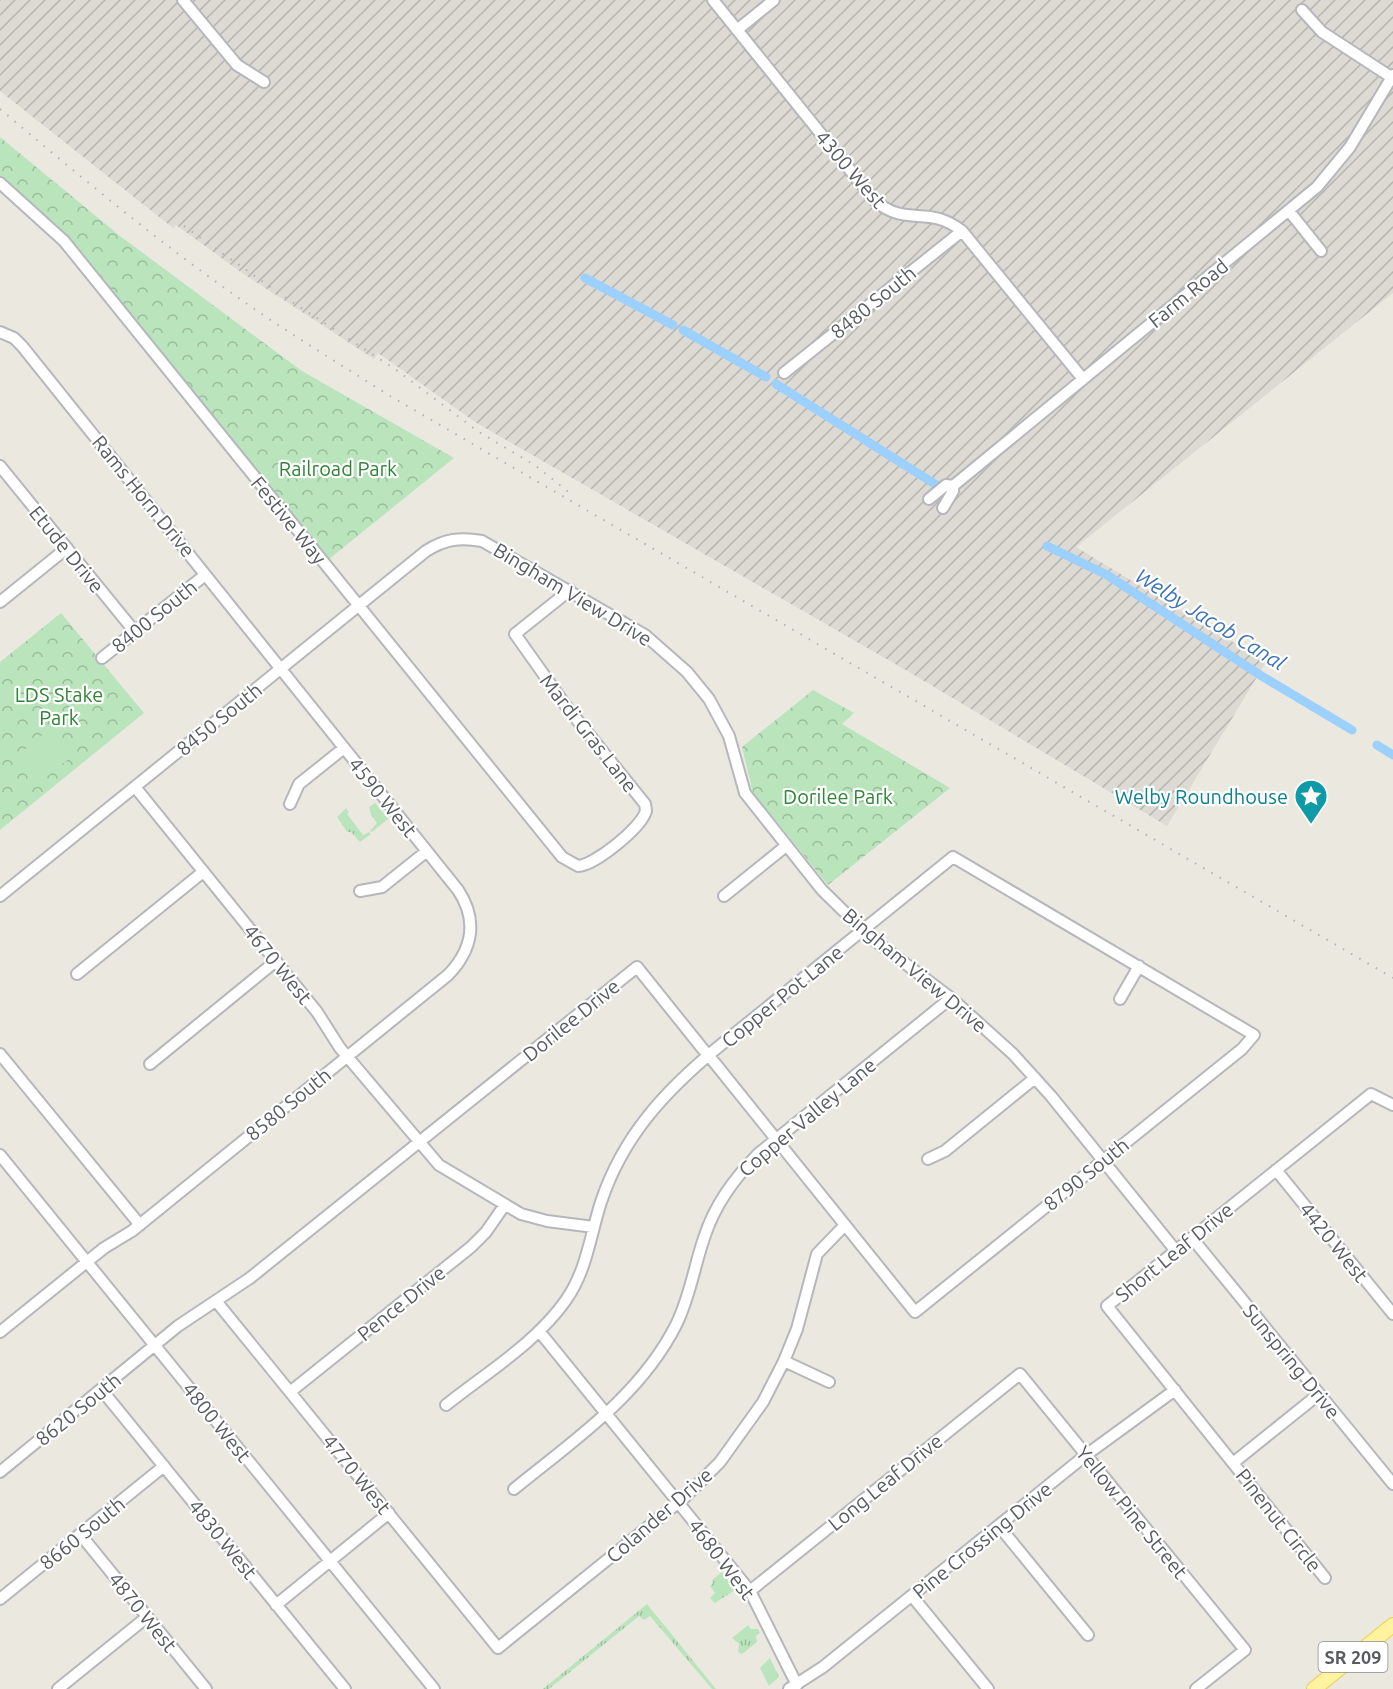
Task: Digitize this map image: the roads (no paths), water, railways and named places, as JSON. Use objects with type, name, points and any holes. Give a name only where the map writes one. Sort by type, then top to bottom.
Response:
[{"type":"main road","name":"SR 209","points":[[1314,1689],[1393,1626]]},
{"type":"street","points":[[183,0],[237,65],[264,82]]},
{"type":"street","name":"4300 West","points":[[713,0],[875,201],[888,212],[904,217],[932,216],[948,220],[962,231],[1083,379]]},
{"type":"street","points":[[737,30],[774,0]]},
{"type":"street","points":[[1302,10],[1322,32],[1392,76]]},
{"type":"street","name":"Farm Road","points":[[929,499],[946,485],[954,485],[1317,187],[1340,160],[1392,76]]},
{"type":"street","name":"Festive Way","points":[[0,183],[50,225],[64,241],[562,857],[572,865]]},
{"type":"street","points":[[1289,211],[1321,251]]},
{"type":"street","name":"8480 South","points":[[784,373],[962,231]]},
{"type":"street","name":"Rams Horn Drive","points":[[0,332],[14,338],[22,346],[280,669]]},
{"type":"street","name":"Etude Drive","points":[[0,466],[135,632]]},
{"type":"street","points":[[943,508],[954,485]]},
{"type":"street","name":"Bingham View Drive","points":[[438,543],[464,538],[482,541],[645,634],[687,672],[709,699],[729,736],[745,793],[822,890],[863,931],[951,998],[988,1030],[1035,1078],[1176,1251]]},
{"type":"street","name":"8450 South","points":[[0,896],[438,543]]},
{"type":"street","points":[[0,602],[67,548]]},
{"type":"street","name":"8400 South","points":[[102,658],[205,575]]},
{"type":"street","name":"Mardi Gras Lane","points":[[570,590],[515,634],[566,706],[645,804],[646,811],[641,823],[593,862],[585,866],[572,865]]},
{"type":"street","name":"4590 West","points":[[280,669],[465,900],[472,931]]},
{"type":"street","points":[[290,804],[299,784],[344,748]]},
{"type":"street","name":"4670 West","points":[[135,787],[317,1012],[346,1056],[418,1143],[447,1172],[504,1206],[535,1219],[594,1227]]},
{"type":"street","points":[[724,896],[786,846]]},
{"type":"street","points":[[360,891],[382,887],[427,851]]},
{"type":"street","name":"Copper Pot Lane","points":[[446,1405],[538,1331],[555,1314],[575,1285],[586,1258],[613,1171],[635,1131],[666,1092],[708,1055],[953,857],[1254,1035]]},
{"type":"street","points":[[77,974],[203,872]]},
{"type":"street","name":"8580 South","points":[[0,1332],[87,1262],[140,1225],[448,975],[466,952],[472,931]]},
{"type":"street","points":[[150,1064],[276,961]]},
{"type":"street","name":"Dorilee Drive","points":[[155,1346],[250,1278],[637,966],[915,1312]]},
{"type":"street","points":[[1120,999],[1139,966]]},
{"type":"street","name":"Copper Valley Lane","points":[[514,1489],[607,1414],[639,1382],[659,1355],[677,1324],[690,1291],[703,1238],[716,1208],[734,1180],[776,1139],[951,998]]},
{"type":"street","name":"8790 South","points":[[915,1312],[1242,1049],[1254,1035]]},
{"type":"street","points":[[0,1054],[140,1225]]},
{"type":"street","points":[[928,1159],[945,1151],[1035,1078]]},
{"type":"street","name":"Short Leaf Drive","points":[[1233,1463],[1107,1306],[1371,1094],[1393,1105]]},
{"type":"street","name":"4800 West","points":[[0,1155],[434,1689]]},
{"type":"street","name":"4420 West","points":[[1276,1170],[1393,1314]]},
{"type":"street","name":"Pence Drive","points":[[290,1392],[471,1247],[486,1232],[504,1206]]},
{"type":"street","name":"Colander Drive","points":[[498,1648],[678,1503],[707,1476],[742,1434],[784,1361],[797,1329],[817,1254],[845,1225]]},
{"type":"street","name":"Sunspring Drive","points":[[1192,1238],[1393,1484]]},
{"type":"street","name":"4770 West","points":[[216,1301],[498,1648]]},
{"type":"street","name":"4680 West","points":[[538,1331],[750,1591],[793,1687]]},
{"type":"street","name":"8620 South","points":[[0,1472],[155,1346]]},
{"type":"street","points":[[784,1361],[829,1382]]},
{"type":"street","name":"Yellow Pine Street","points":[[1020,1374],[1245,1650],[1196,1689]]},
{"type":"street","name":"Long Leaf Drive","points":[[750,1591],[1020,1374]]},
{"type":"street","name":"4830 West","points":[[101,1389],[345,1689]]},
{"type":"street","name":"Pine Crossing Drive","points":[[793,1687],[912,1596],[1086,1455],[1175,1390]]},
{"type":"street","points":[[1233,1463],[1319,1394]]},
{"type":"street","name":"Pinenut Circle","points":[[1233,1463],[1324,1578]]},
{"type":"street","name":"8660 South","points":[[0,1599],[164,1466]]},
{"type":"street","points":[[276,1605],[389,1513]]},
{"type":"street","points":[[999,1526],[1088,1635]]},
{"type":"street","name":"4870 West","points":[[80,1534],[206,1689]]},
{"type":"street","points":[[912,1596],[988,1689]]},
{"type":"street","points":[[58,1689],[147,1617]]},
{"type":"waterway","name":"Welby Jacob Canal","points":[[585,278],[673,325]]},
{"type":"waterway","name":"Welby Jacob Canal","points":[[683,330],[766,377]]},
{"type":"waterway","name":"Welby Jacob Canal","points":[[776,384],[938,486]]},
{"type":"waterway","name":"Welby Jacob Canal","points":[[1047,546],[1107,575],[1260,675],[1352,730]]},
{"type":"waterway","name":"Welby Jacob Canal","points":[[1377,745],[1393,755]]},
{"type":"railway","points":[[0,109],[173,250],[271,320],[390,396],[1393,978]]},
{"type":"railway","points":[[184,226],[280,294],[395,369],[479,432],[536,466],[571,494]]},
{"type":"place","name":"Welby Roundhouse","points":[[1311,825]]},
{"type":"park label","name":"Railroad Park","points":[[338,468]]},
{"type":"park label","name":"LDS Stake Park","points":[[59,706]]},
{"type":"park label","name":"Dorilee Park","points":[[838,796]]}]
